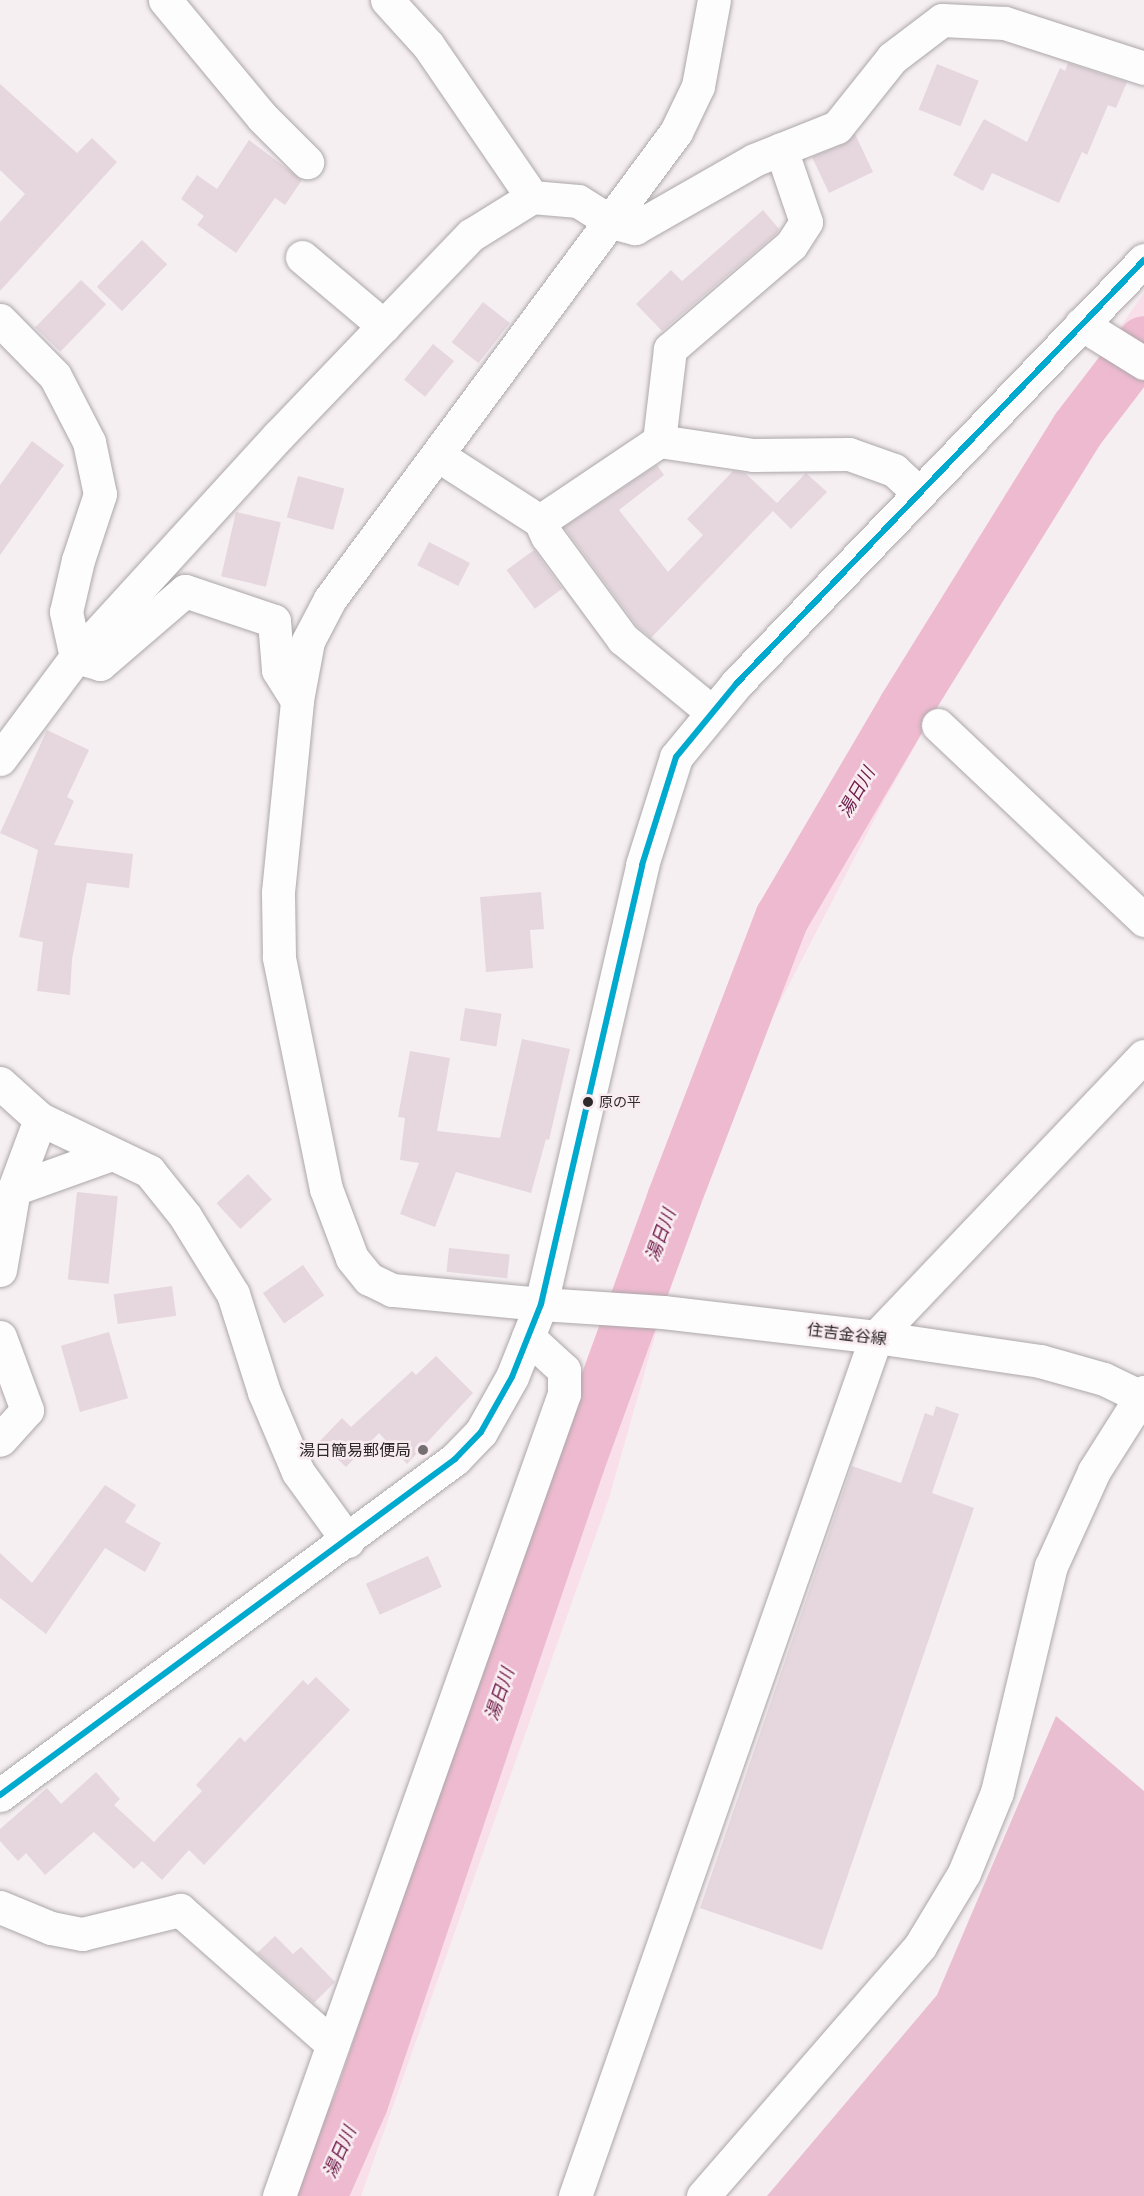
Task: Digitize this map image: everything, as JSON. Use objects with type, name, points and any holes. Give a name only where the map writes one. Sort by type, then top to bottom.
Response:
[{"type":"street","points":[[165,0],[262,117],[307,162]]},
{"type":"street","points":[[387,0],[428,45],[532,197]]},
{"type":"street","name":"住吉金谷線","points":[[714,0],[698,86],[676,132],[439,456],[330,599],[308,641],[297,700],[278,892],[279,957],[326,1189],[352,1258],[369,1279],[392,1290],[541,1304],[663,1312],[876,1337],[1040,1361],[1104,1379],[1142,1394]]},
{"type":"street","points":[[0,759],[76,657],[384,326],[471,235],[532,197],[578,201],[612,222],[635,228],[754,160],[837,127],[892,58],[944,10],[1005,23],[1144,68]]},
{"type":"street","points":[[659,441],[670,349],[791,245],[807,222],[781,149]]},
{"type":"street","points":[[302,257],[384,326]]},
{"type":"street","points":[[0,1795],[456,1460],[481,1432],[512,1377],[541,1304],[642,865],[676,756],[712,712],[1144,260]]},
{"type":"street","points":[[0,320],[55,376],[89,442],[100,494],[78,560],[66,612],[76,657]]},
{"type":"street","points":[[1081,324],[1144,363]]},
{"type":"street","points":[[540,521],[659,441],[753,455],[849,454],[894,470],[919,494]]},
{"type":"street","points":[[439,456],[540,521],[547,536],[623,639],[712,712]]},
{"type":"street","points":[[76,657],[100,664],[185,591],[274,621],[278,670],[297,700]]},
{"type":"street","points":[[938,725],[1144,920]]},
{"type":"street","points":[[576,2196],[876,1337],[1144,1056]]},
{"type":"street","points":[[0,1083],[40,1119],[149,1171],[191,1226],[233,1294],[264,1392],[298,1472],[348,1541]]},
{"type":"street","points":[[0,1270],[15,1189],[40,1119]]},
{"type":"street","points":[[15,1189],[111,1154]]},
{"type":"street","points":[[0,1337],[27,1410],[0,1440]]},
{"type":"street","points":[[279,2196],[564,1394],[564,1370],[528,1337]]},
{"type":"street","points":[[703,2196],[920,1946],[964,1873],[997,1792],[1051,1566],[1094,1471],[1142,1394]]},
{"type":"street","points":[[0,1907],[51,1928],[82,1934],[180,1910],[332,2044]]},
{"type":"shaded area","points":[[1144,293],[1144,382],[1027,548],[884,801],[767,1027],[668,1290],[609,1498],[361,2196],[290,2196],[586,1379],[642,1246],[681,1117],[758,921],[870,727],[986,542],[1071,397]]},
{"type":"shaded area","points":[[1056,1716],[1144,1791],[1144,2196],[767,2196],[937,1995]]},
{"type":"building","points":[[1068,63],[1127,82],[1116,108],[1108,105],[1087,155],[1082,152],[1059,203],[992,173],[983,191],[953,175],[984,119],[1027,142],[1060,68],[1065,71]]},
{"type":"building","points":[[937,64],[979,81],[960,126],[919,109]]},
{"type":"building","points":[[0,84],[77,153],[92,138],[117,162],[0,291],[0,222],[25,194],[0,170]]},
{"type":"building","points":[[855,134],[873,172],[829,193],[812,157],[844,144]]},
{"type":"building","points":[[249,140],[302,180],[285,205],[275,198],[236,253],[197,225],[204,216],[181,199],[197,175],[217,189]]},
{"type":"building","points":[[763,210],[779,229],[777,233],[662,331],[636,304],[671,270],[682,281]]},
{"type":"building","points":[[142,240],[167,264],[122,311],[97,287]]},
{"type":"building","points":[[81,280],[106,304],[60,352],[35,327]]},
{"type":"building","points":[[483,302],[510,323],[478,363],[452,342]]},
{"type":"building","points":[[433,344],[454,361],[425,397],[404,380]]},
{"type":"building","points":[[32,441],[64,465],[0,555],[0,485]]},
{"type":"building","points":[[657,465],[664,475],[619,510],[668,572],[703,535],[687,519],[733,471],[745,473],[777,503],[806,473],[827,492],[791,529],[773,511],[651,638],[637,626],[564,527]]},
{"type":"building","points":[[298,476],[344,488],[333,530],[287,518]]},
{"type":"building","points":[[236,512],[281,522],[266,587],[221,576]]},
{"type":"building","points":[[429,542],[470,563],[458,586],[417,565]]},
{"type":"building","points":[[534,550],[562,589],[535,609],[506,570]]},
{"type":"building","points":[[47,730],[89,750],[67,797],[74,801],[54,845],[133,854],[129,888],[87,883],[72,959],[70,995],[37,991],[43,942],[19,937],[38,850],[0,833]]},
{"type":"building","points":[[541,892],[544,929],[530,930],[533,968],[486,972],[480,897]]},
{"type":"building","points":[[465,1008],[502,1014],[496,1046],[460,1041]]},
{"type":"building","points":[[522,1039],[570,1049],[549,1140],[546,1139],[531,1193],[456,1172],[435,1227],[400,1214],[419,1163],[400,1160],[405,1118],[398,1117],[410,1051],[450,1058],[437,1131],[500,1138]]},
{"type":"building","points":[[248,1174],[272,1200],[240,1229],[217,1203]]},
{"type":"building","points":[[77,1192],[118,1196],[109,1284],[68,1280]]},
{"type":"building","points":[[449,1248],[510,1254],[507,1278],[446,1272]]},
{"type":"building","points":[[303,1265],[324,1295],[284,1323],[263,1293]]},
{"type":"building","points":[[172,1286],[176,1316],[118,1324],[114,1294]]},
{"type":"building","points":[[109,1332],[128,1398],[80,1412],[61,1346]]},
{"type":"building","points":[[436,1356],[473,1393],[407,1464],[379,1433],[346,1467],[319,1442],[342,1418],[351,1427],[412,1371],[416,1375]]},
{"type":"building","points":[[936,1406],[959,1414],[932,1493],[974,1508],[822,1950],[700,1908],[852,1466],[901,1483],[925,1413],[933,1416]]},
{"type":"building","points":[[105,1485],[136,1505],[125,1522],[161,1543],[145,1572],[105,1548],[46,1634],[0,1598],[0,1553],[32,1583]]},
{"type":"building","points":[[428,1556],[442,1587],[380,1615],[366,1584]]},
{"type":"building","points":[[316,1677],[350,1710],[204,1865],[189,1850],[162,1880],[142,1861],[134,1869],[94,1832],[45,1875],[26,1853],[18,1861],[0,1841],[0,1829],[47,1788],[61,1804],[96,1772],[120,1799],[114,1805],[154,1842],[202,1791],[196,1785],[240,1737],[245,1742],[303,1680],[308,1685]]},
{"type":"building","points":[[275,1936],[293,1954],[301,1947],[335,1982],[314,2003],[257,1953]]},
{"type":"waterway","name":"湯日川","points":[[320,2196],[361,2103],[578,1463],[674,1199],[782,918],[905,708],[1078,429],[1144,343]]},
{"type":"transit line","points":[[0,1795],[455,1459],[481,1432],[512,1377],[541,1304],[642,865],[676,757],[737,683],[1144,260]]},
{"type":"place","name":"原の平","points":[[588,1102]]},
{"type":"place","name":"湯日簡易郵便局","points":[[423,1450]]}]
